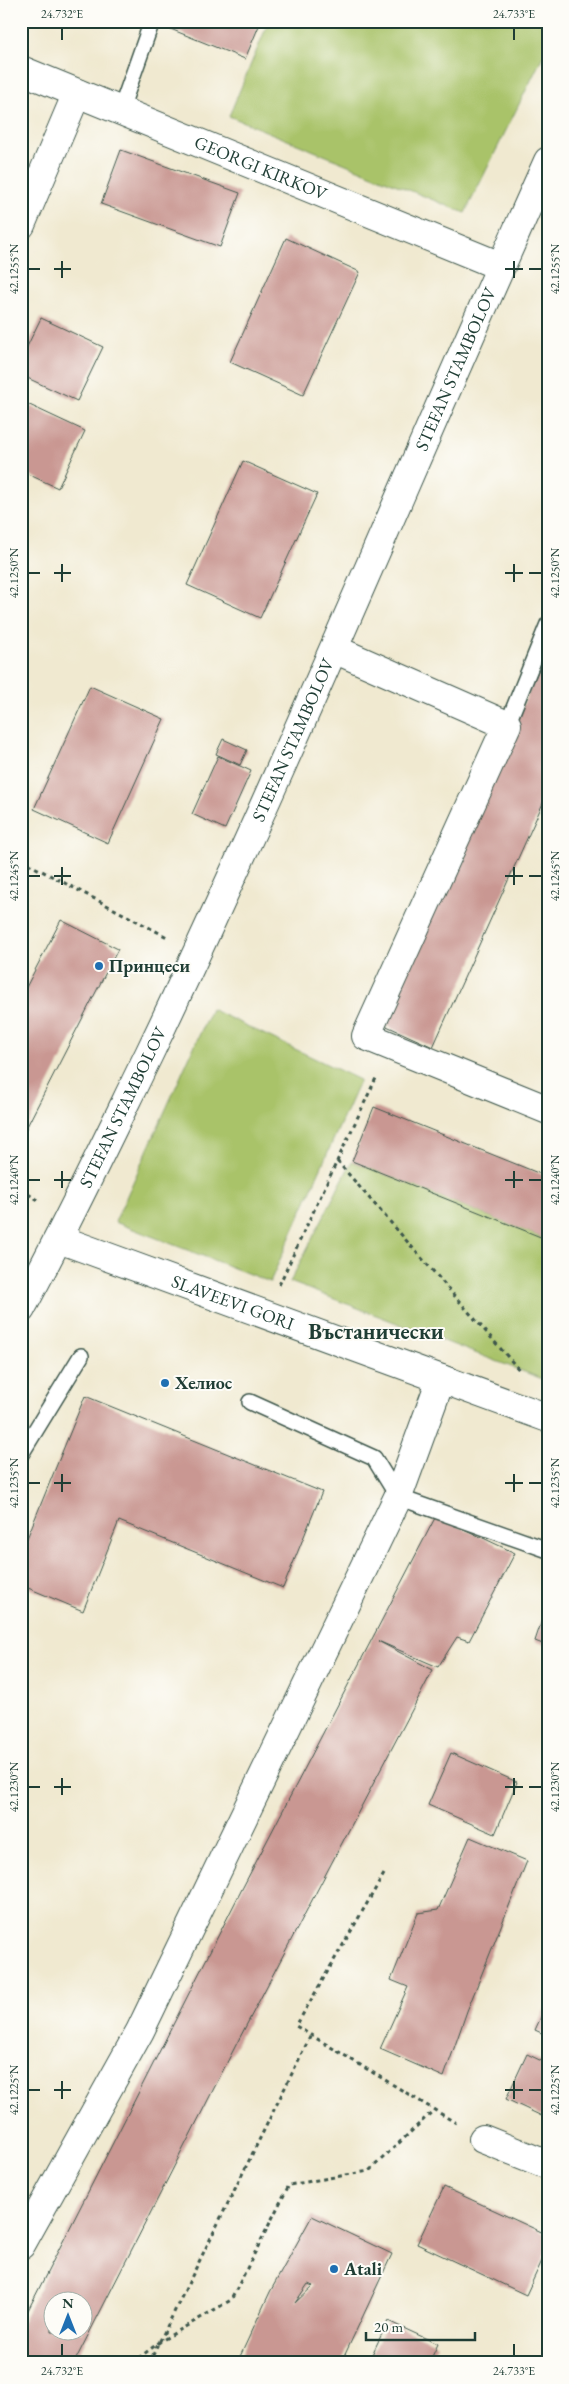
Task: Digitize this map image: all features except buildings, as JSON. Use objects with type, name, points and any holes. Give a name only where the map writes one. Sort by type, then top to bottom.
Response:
[{"type":"street","name":"GEORGI KIRKOV","points":[[21,70],[121,109],[500,266]]},
{"type":"street","points":[[21,225],[77,93]]},
{"type":"street","name":"STEFAN STAMBOLOV","points":[[21,1309],[59,1239],[197,953],[334,649],[500,266],[548,161]]},
{"type":"street","points":[[334,649],[507,725],[366,1036],[548,1110]]},
{"type":"street","name":"SLAVEEVI GORI","points":[[59,1239],[548,1418]]},
{"type":"street","points":[[21,2245],[140,2031],[398,1496],[441,1379]]},
{"type":"street","points":[[483,2139],[548,2166]]},
{"type":"lane","points":[[121,109],[152,21]]},
{"type":"lane","points":[[507,725],[548,624]]},
{"type":"lane","points":[[21,1454],[81,1356]]},
{"type":"lane","points":[[250,1402],[374,1458],[398,1496],[548,1550]]},
{"type":"path","points":[[21,860],[197,953]]},
{"type":"path","points":[[265,1314],[391,1046]]},
{"type":"path","points":[[337,1162],[528,1379]]},
{"type":"path","points":[[384,1874],[296,2026],[483,2139]]},
{"type":"path","points":[[149,2363],[311,2035]]},
{"type":"path","points":[[132,2363],[161,2341],[231,2300],[289,2185],[369,2171],[434,2110]]},
{"type":"green space","points":[[269,21],[548,21],[548,46],[465,213],[229,116]]},
{"type":"green space","points":[[211,1009],[360,1080],[270,1282],[115,1222]]},
{"type":"green space","points":[[352,1161],[548,1240],[548,1381],[290,1282]]},
{"type":"place","name":"Принцеси","points":[[99,966]]},
{"type":"place","name":"Хелиос","points":[[165,1383]]},
{"type":"place","name":"Atali","points":[[334,2269]]},
{"type":"district","name":"Въстанически","points":[[376,1331]]}]
